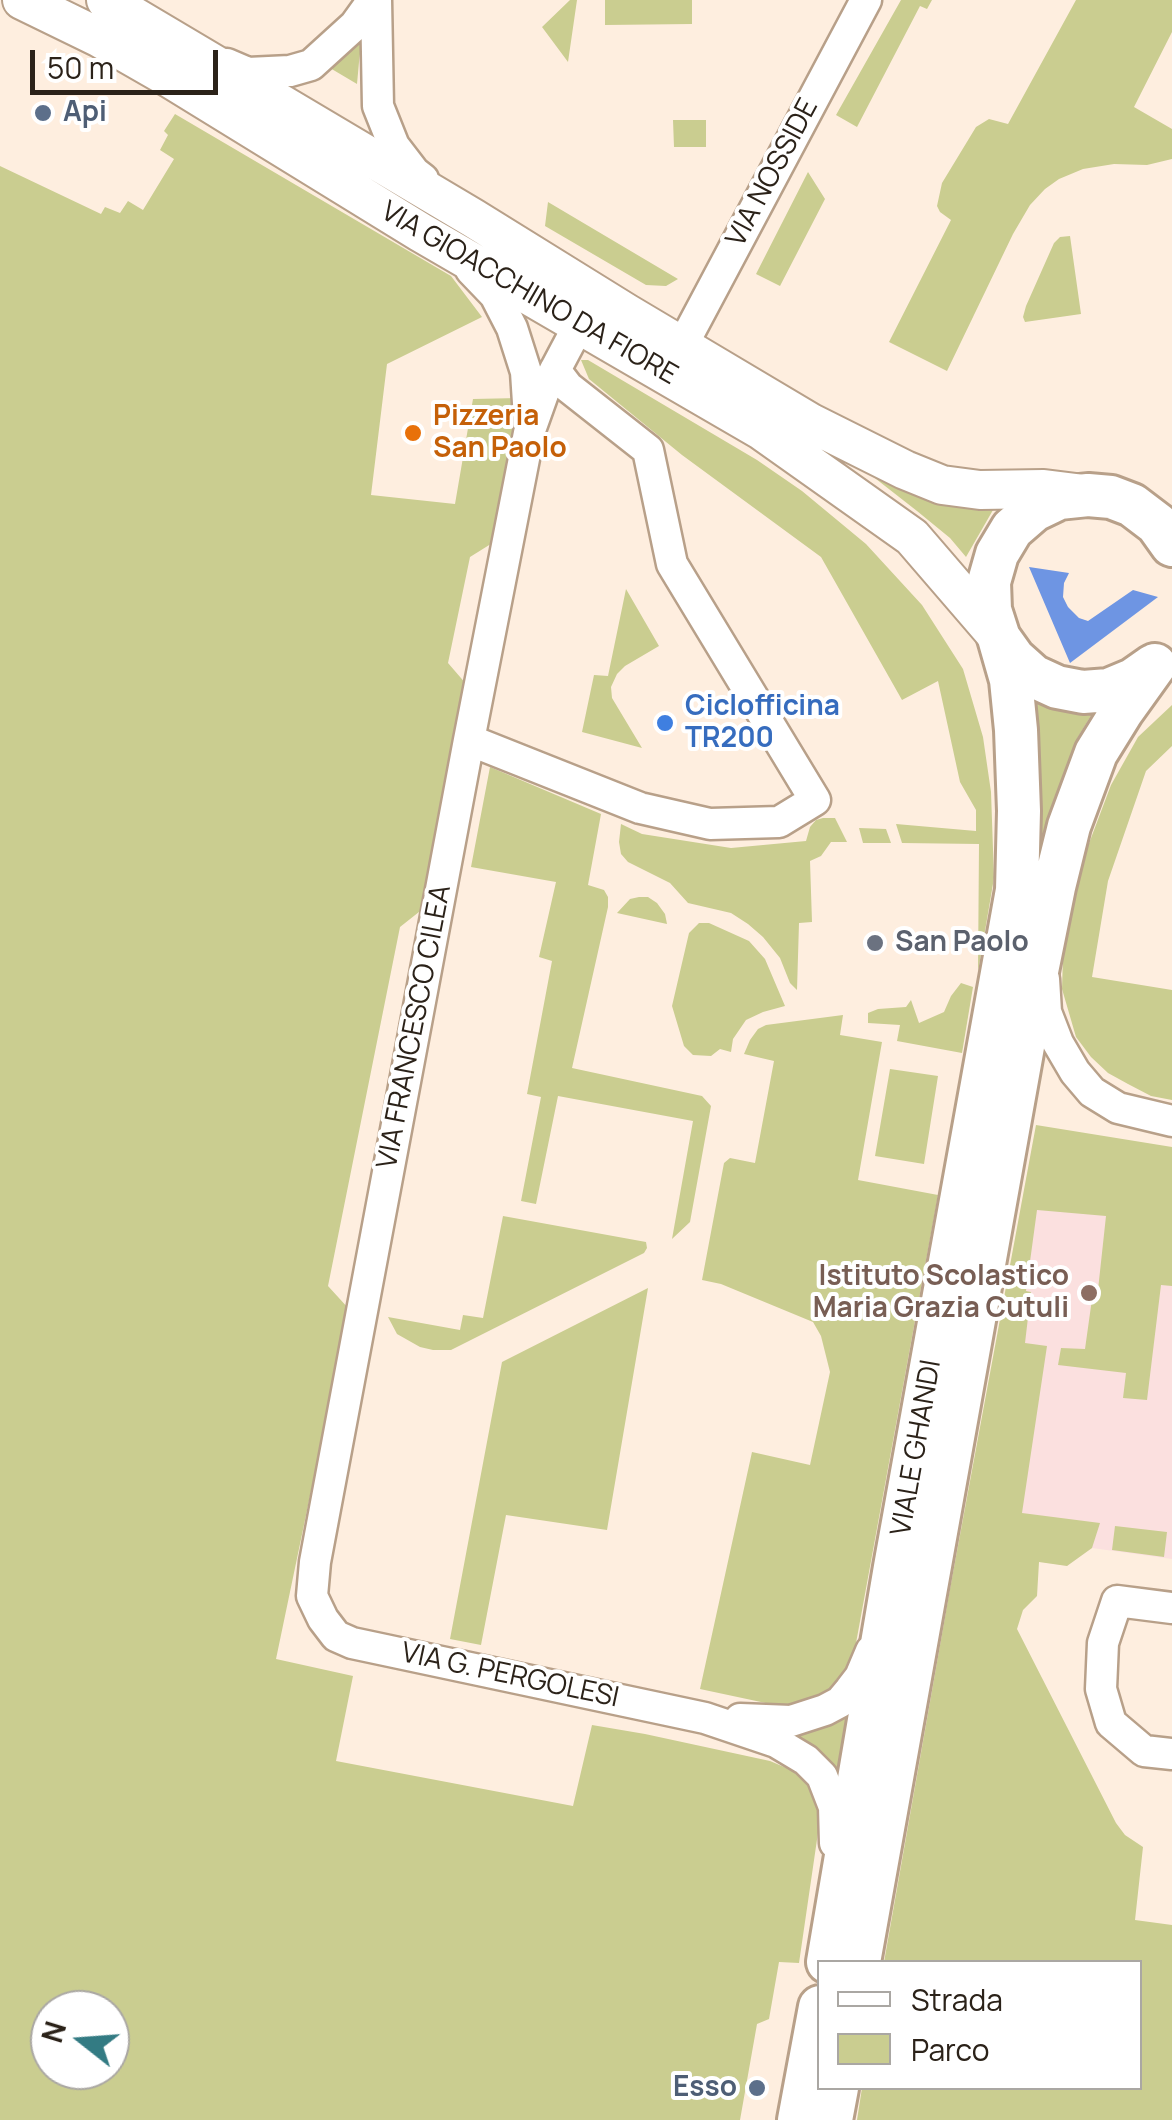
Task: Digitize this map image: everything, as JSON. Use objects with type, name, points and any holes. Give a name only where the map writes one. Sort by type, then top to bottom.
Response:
[{"type":"main road","name":"VIALE GHANDI","points":[[846,1945],[896,1567],[1017,890],[1019,810],[1012,680],[990,610],[989,582],[997,554],[1012,530],[1034,510],[1060,498],[1088,494]]},
{"type":"main road","points":[[1088,494],[1132,505],[1157,524],[1172,545]]},
{"type":"main road","points":[[999,638],[1014,660],[1034,676],[1057,687],[1083,692],[1109,690],[1133,680],[1166,655]]},
{"type":"main road","name":"VIALE GHANDI","points":[[846,1945],[1069,826],[1096,753],[1122,711],[1166,655]]},
{"type":"main road","points":[[799,2120],[817,2023]]},
{"type":"main road","points":[[832,2120],[837,2090]]},
{"type":"street","name":"VIA GIOACCHINO DA FIORE","points":[[22,0],[168,77],[456,252],[761,430],[912,538],[999,638]]},
{"type":"street","name":"VIA GIOACCHINO DA FIORE","points":[[106,0],[810,422],[905,470],[942,485],[980,490],[1044,489],[1088,494]]},
{"type":"street","points":[[190,49],[248,73],[290,71],[311,65],[355,25],[374,0]]},
{"type":"street","points":[[374,0],[378,106],[394,146],[414,172],[473,218]]},
{"type":"street","name":"VIA NOSSIDE","points":[[682,346],[866,0]]},
{"type":"street","points":[[456,252],[495,295],[512,328],[526,372],[529,433]]},
{"type":"street","points":[[529,433],[544,390],[580,324]]},
{"type":"street","points":[[469,740],[640,808],[710,824],[779,822],[815,800],[672,564],[648,450],[568,387],[555,370]]},
{"type":"street","name":"VIA FRANCESCO CILEA","points":[[323,1619],[312,1596],[315,1562],[529,433]]},
{"type":"street","points":[[1132,505],[1172,528]]},
{"type":"street","points":[[1042,948],[1046,1012],[1058,1044],[1076,1072],[1092,1092],[1118,1108],[1172,1121]]},
{"type":"street","points":[[705,1718],[791,1721],[840,1702],[860,1677],[874,1644],[896,1567]]},
{"type":"street","points":[[1172,1608],[1117,1601],[1103,1642],[1101,1688],[1111,1723],[1144,1751],[1172,1754]]},
{"type":"street","name":"VIA G. PERGOLESI","points":[[323,1619],[336,1636],[352,1643],[705,1718]]},
{"type":"street","points":[[705,1718],[776,1742],[819,1770],[834,1808],[846,1945]]},
{"type":"shaded area","name":"Istituto Scolastico Maria Grazia Cutuli","points":[[1034,1136],[1172,1159],[1172,1559],[1092,1548],[1067,1566],[959,1549]]},
{"type":"green space","points":[[570,0],[577,0],[568,62],[542,27]]},
{"type":"green space","points":[[605,0],[692,0],[692,24],[605,25]]},
{"type":"green space","points":[[901,0],[932,0],[927,9],[920,6],[857,127],[836,115]]},
{"type":"green space","points":[[1076,0],[1172,0],[1172,32],[1134,107],[1172,129],[1172,159],[1147,165],[1114,164],[1083,169],[1045,189],[1013,234],[947,371],[889,342],[951,220],[937,206],[942,183],[976,127],[989,119],[1008,124]]},
{"type":"green space","points":[[362,38],[359,62],[357,84],[330,68]]},
{"type":"green space","points":[[175,114],[451,276],[482,317],[387,364],[371,495],[455,504],[473,399],[519,398],[494,542],[470,557],[448,663],[467,685],[424,908],[400,927],[328,1286],[349,1309],[276,1659],[353,1676],[336,1761],[573,1806],[592,1725],[770,1761],[796,1772],[810,1786],[820,1819],[799,1963],[779,1962],[769,2019],[757,2024],[740,2120],[0,2120],[0,166],[101,214],[105,207],[120,213],[128,201],[143,210],[174,159],[160,150],[168,135],[164,131]]},
{"type":"green space","points":[[673,120],[706,120],[706,147],[674,147]]},
{"type":"green space","points":[[808,172],[825,199],[780,286],[756,274]]},
{"type":"green space","points":[[548,202],[678,279],[666,286],[646,285],[545,226]]},
{"type":"green space","points":[[1070,236],[1081,314],[1025,322],[1026,306],[1054,243],[1060,237]]},
{"type":"green space","points":[[581,360],[588,360],[757,460],[802,491],[866,544],[922,605],[963,669],[983,737],[991,792],[994,878],[978,972],[979,844],[902,843],[896,824],[976,831],[976,810],[960,782],[938,681],[902,700],[821,557],[682,455],[589,379]]},
{"type":"green space","points":[[862,468],[961,506],[993,510],[966,557],[950,538]]},
{"type":"green space","points":[[626,589],[659,646],[625,666],[611,687],[612,698],[642,748],[582,732],[594,675],[608,676]]},
{"type":"green space","points":[[1026,691],[1095,709],[1066,768],[1035,874]]},
{"type":"green space","points":[[1172,705],[1172,746],[1146,771],[1108,881],[1092,977],[1172,990],[1172,1100],[1151,1096],[1128,1084],[1091,1057],[1076,1037],[1062,989],[1063,956],[1085,854],[1111,785],[1138,737]]},
{"type":"green space","points":[[490,767],[601,814],[588,885],[604,890],[608,907],[572,1068],[702,1096],[711,1106],[690,1222],[672,1239],[693,1121],[558,1096],[536,1204],[521,1201],[541,1097],[527,1094],[552,961],[539,957],[556,882],[471,867]]},
{"type":"green space","points":[[823,818],[835,818],[847,842],[831,842],[821,856],[810,861],[812,922],[799,923],[797,990],[780,958],[748,924],[731,913],[688,903],[670,883],[628,862],[621,854],[619,842],[621,824],[642,834],[731,848],[806,841],[810,827]]},
{"type":"green space","points":[[859,828],[886,829],[891,843],[863,843]]},
{"type":"green space","points":[[639,897],[657,903],[667,924],[617,913],[630,899]]},
{"type":"green space","points":[[699,923],[709,923],[749,941],[765,959],[785,1006],[746,1020],[733,1039],[731,1052],[720,1049],[711,1056],[693,1055],[684,1046],[672,1006],[689,933]]},
{"type":"green space","points":[[961,983],[973,987],[962,1053],[897,1041],[900,1025],[868,1023],[868,1013],[906,1007],[911,1000],[919,1023],[944,1012]]},
{"type":"green space","points":[[843,1015],[840,1035],[882,1042],[858,1180],[938,1195],[854,1654],[834,1689],[800,1704],[775,1705],[700,1689],[752,1452],[810,1465],[830,1372],[821,1336],[813,1322],[702,1280],[724,1163],[730,1158],[755,1163],[774,1061],[744,1054],[750,1040],[766,1025]]},
{"type":"green space","points":[[890,1069],[938,1076],[924,1164],[875,1156]]},
{"type":"green space","points":[[1036,1125],[1172,1147],[1172,1286],[1161,1285],[1147,1400],[1123,1398],[1126,1373],[1058,1365],[1061,1348],[1085,1349],[1092,1299],[1097,1299],[1106,1216],[1037,1210],[1026,1291],[1031,1292],[1025,1343],[1047,1346],[1022,1513],[1100,1523],[1092,1548],[1067,1566],[1039,1562],[1037,1596],[1023,1610],[1017,1629],[1116,1823],[1143,1847],[1135,1920],[1172,1925],[1172,2120],[857,2120],[862,2090],[1142,2090],[1142,1960],[884,1960]]},
{"type":"green space","points":[[503,1216],[646,1242],[647,1248],[644,1253],[451,1350],[420,1347],[397,1334],[388,1317],[460,1330],[463,1315],[483,1318]]},
{"type":"green space","points":[[648,1288],[607,1530],[506,1515],[481,1645],[450,1639],[502,1362]]},
{"type":"green space","points":[[1115,1526],[1167,1532],[1164,1557],[1112,1550]]},
{"type":"green space","points":[[849,1710],[836,1777],[788,1734]]},
{"type":"water","points":[[1029,567],[1069,573],[1063,597],[1079,618],[1088,621],[1133,590],[1158,597],[1070,663]]},
{"type":"place","name":"Api","points":[[43,113]]},
{"type":"place","name":"Pizzeria San Paolo","points":[[413,433]]},
{"type":"place","name":"Ciclofficina TR200","points":[[665,723]]},
{"type":"place","name":"San Paolo","points":[[875,943]]},
{"type":"place","name":"Istituto Scolastico Maria Grazia Cutuli","points":[[1089,1293]]},
{"type":"place","name":"Esso","points":[[757,2088]]}]
